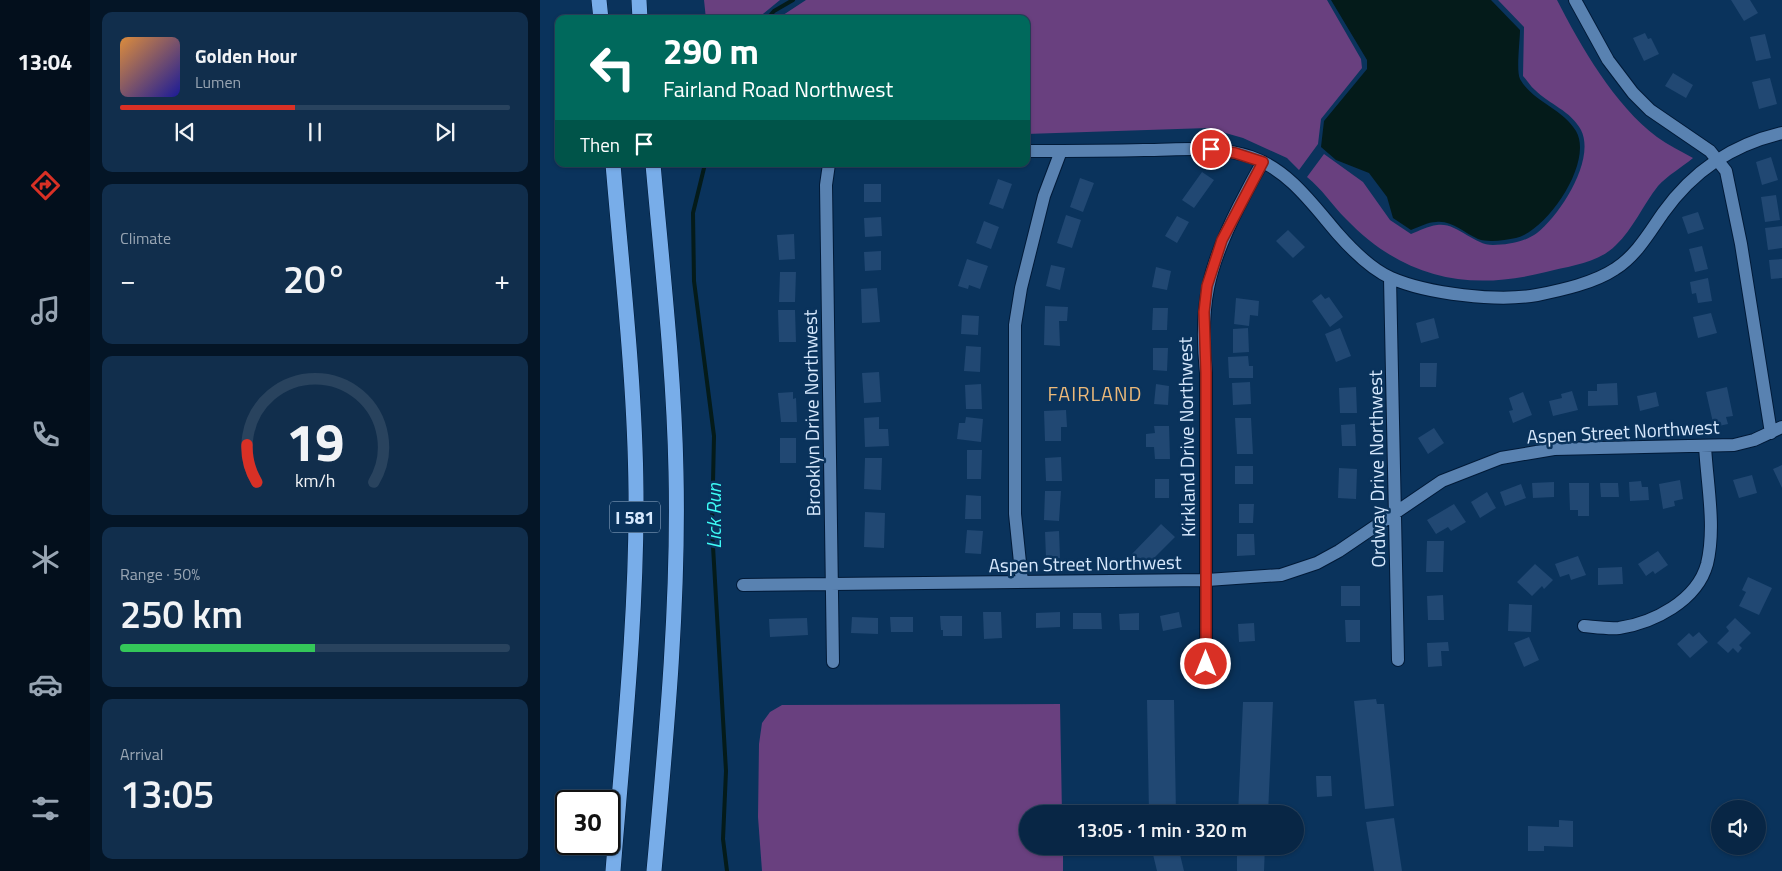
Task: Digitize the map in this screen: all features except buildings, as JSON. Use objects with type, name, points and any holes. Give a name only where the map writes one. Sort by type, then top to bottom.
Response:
[{"type":"highway","points":[[599,0],[601,15]]},
{"type":"highway","points":[[639,0],[640,15]]},
{"type":"highway","name":"I 581","points":[[613,167],[632,400],[636,490],[634,599],[613,871]]},
{"type":"highway","name":"I 581","points":[[653,167],[668,334],[676,461],[677,515],[675,600],[654,871]]},
{"type":"street","points":[[1575,0],[1608,60],[1633,93],[1650,110],[1718,158],[1730,179],[1776,430]]},
{"type":"street","points":[[1030,152],[1211,149],[1235,153],[1263,162],[1292,182],[1362,258],[1390,278],[1458,294],[1488,298],[1512,298],[1536,295],[1601,277],[1628,259],[1690,180],[1718,158],[1756,139],[1782,133]]},
{"type":"street","points":[[1022,582],[1016,546],[1015,514],[1016,325],[1021,288],[1044,196],[1061,151]]},
{"type":"street","name":"Kirkland Drive Northwest","points":[[1206,664],[1206,373],[1203,345],[1207,286],[1222,240],[1263,162]]},
{"type":"street","name":"Brooklyn Drive Northwest","points":[[829,167],[826,185],[833,662]]},
{"type":"street","name":"Ordway Drive Northwest","points":[[1390,278],[1394,514],[1399,605],[1398,660]]},
{"type":"street","name":"Aspen Street Northwest","points":[[743,585],[1207,580],[1281,575],[1300,569],[1338,552],[1442,481],[1463,471],[1502,458],[1533,451],[1554,449],[1734,445],[1776,430]]},
{"type":"street","points":[[1584,626],[1617,628],[1645,622],[1676,605],[1701,580],[1707,565],[1711,539],[1705,446]]},
{"type":"shaded area","points":[[704,0],[780,0],[762,15],[706,15]]},
{"type":"shaded area","points":[[806,0],[1327,0],[1361,59],[1362,68],[1321,119],[1318,144],[1299,170],[1287,158],[1243,138],[1208,128],[1030,134],[1030,15],[783,15]]},
{"type":"shaded area","points":[[1331,0],[1491,0],[1520,30],[1518,63],[1520,79],[1532,94],[1570,123],[1576,131],[1580,144],[1579,160],[1573,177],[1564,194],[1541,223],[1528,233],[1516,238],[1497,241],[1478,239],[1453,225],[1442,222],[1430,223],[1411,230],[1393,218],[1387,197],[1369,173],[1336,160],[1321,147],[1324,121],[1367,69],[1367,60]]},
{"type":"shaded area","points":[[1498,0],[1557,0],[1576,36],[1600,74],[1627,109],[1657,137],[1693,158],[1658,186],[1622,239],[1601,256],[1574,266],[1517,278],[1463,280],[1438,275],[1414,267],[1390,255],[1368,239],[1346,219],[1307,177],[1324,154],[1363,182],[1390,220],[1411,234],[1430,226],[1444,225],[1486,244],[1498,245],[1527,239],[1546,225],[1565,200],[1580,171],[1584,156],[1584,142],[1577,123],[1541,95],[1523,76],[1524,27]]},
{"type":"shaded area","points":[[1060,704],[1062,805],[1019,805],[1019,855],[1063,855],[1063,871],[762,871],[758,817],[759,744],[762,723],[770,712],[782,705]]},
{"type":"waterway","name":"Lick Run","points":[[770,15],[793,0]]},
{"type":"waterway","name":"Lick Run","points":[[704,167],[693,213],[694,281],[714,436],[712,529],[726,771],[723,839],[727,871]]},
{"type":"district","name":"FAIRLAND","points":[[1095,393]]},
{"type":"route","points":[[1206,664],[1206,373],[1203,345],[1204,312],[1207,286],[1222,240],[1263,162],[1235,153],[1211,149]]}]
